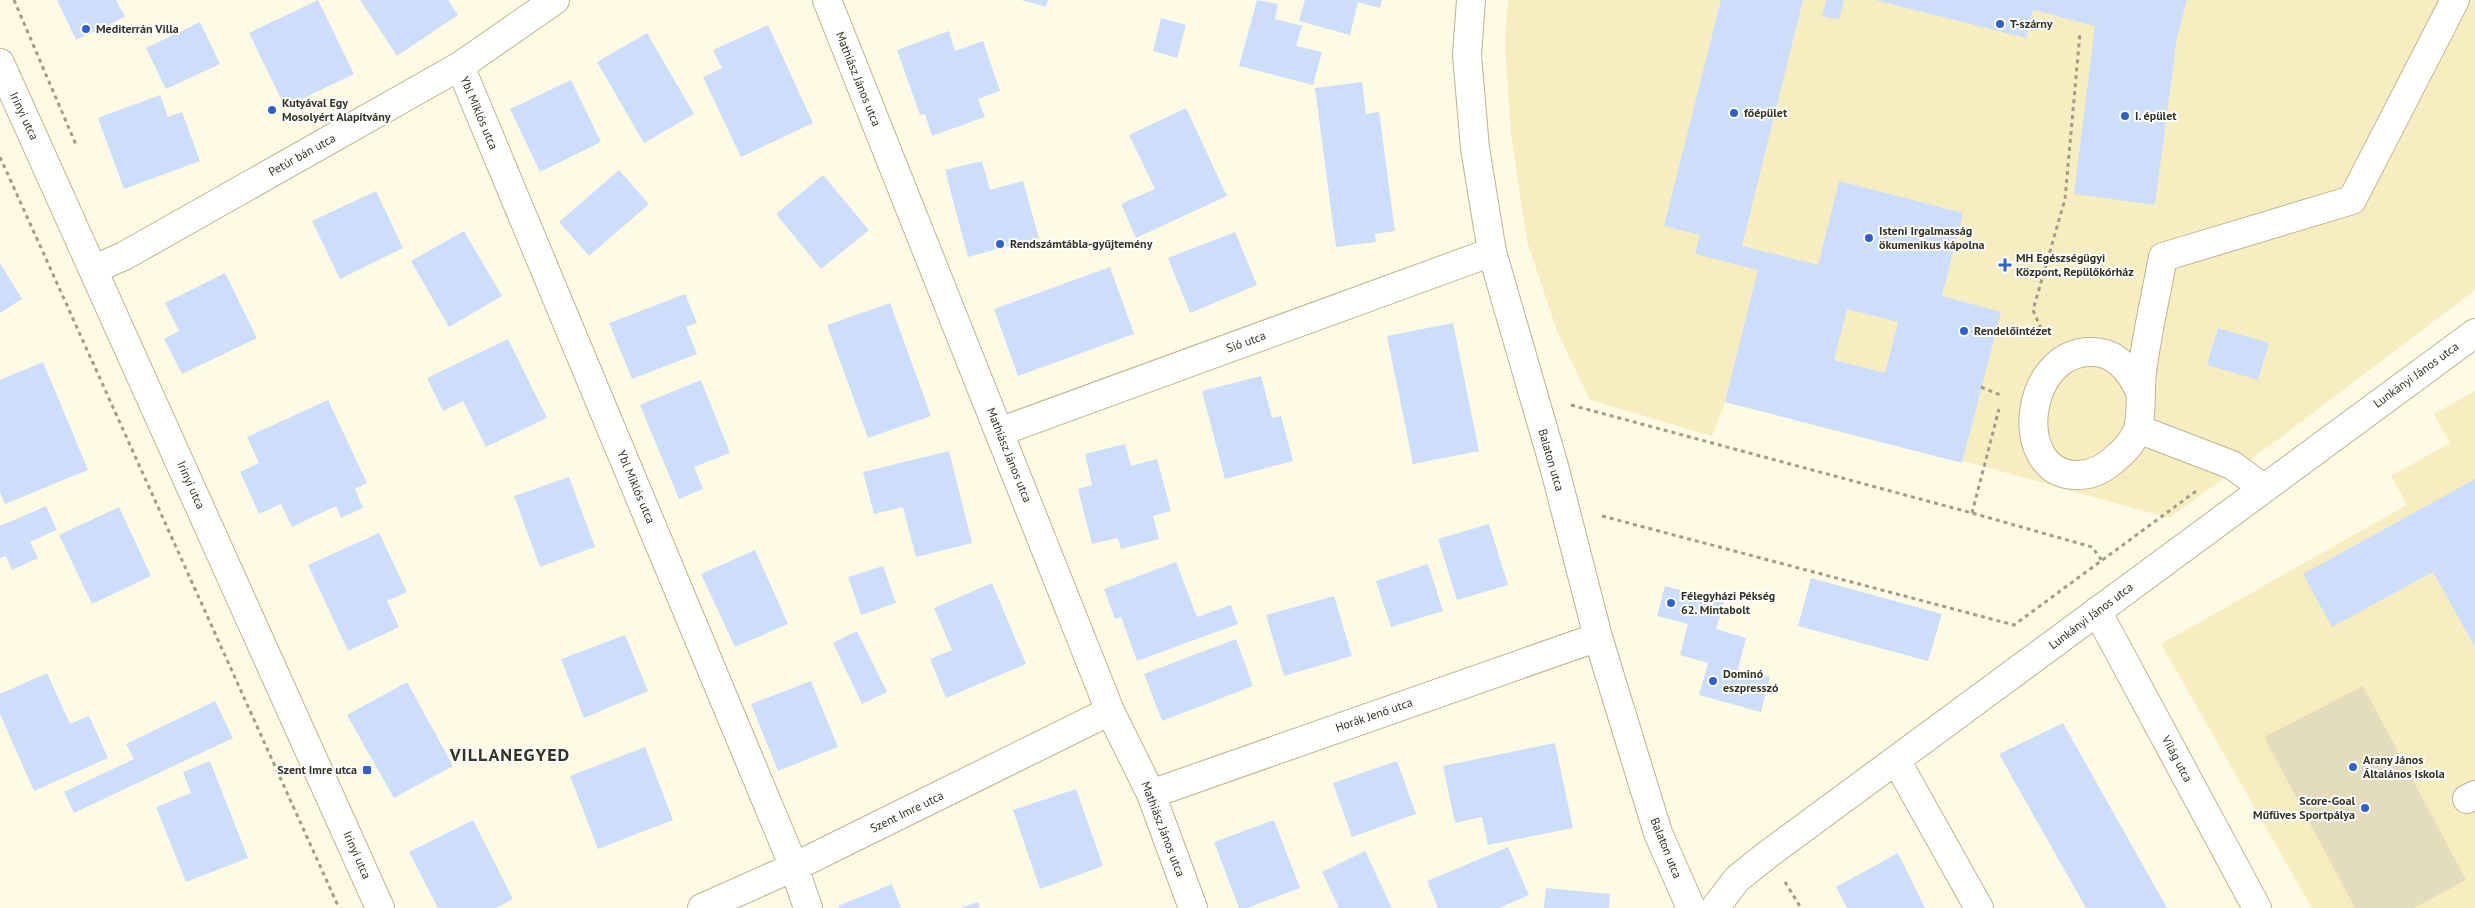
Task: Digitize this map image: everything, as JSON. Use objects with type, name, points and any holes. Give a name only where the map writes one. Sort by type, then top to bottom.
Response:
[{"type":"street","name":"Petúr bán utca","points":[[94,269],[124,256],[460,66],[555,0]]},
{"type":"street","name":"Mathiász János utca","points":[[827,0],[1110,711],[1151,794],[1193,908]]},
{"type":"street","name":"Balaton utca","points":[[1471,0],[1468,64],[1475,148],[1492,252],[1554,466],[1598,637],[1658,833],[1692,908]]},
{"type":"street","points":[[2139,390],[2125,366],[2115,358],[2099,352],[2081,352],[2055,364],[2043,379],[2037,396],[2034,416],[2035,436],[2042,456],[2050,466],[2067,475],[2084,475],[2098,471],[2125,450],[2138,429],[2139,390],[2163,256],[2352,200],[2455,0]]},
{"type":"street","name":"Irinyi utca","points":[[0,63],[380,908]]},
{"type":"street","name":"Ybl Miklós utca","points":[[460,66],[794,867],[808,908]]},
{"type":"street","name":"Sió utca","points":[[1000,432],[1492,252]]},
{"type":"street","name":"Lunkányi János utca","points":[[1715,908],[1737,879],[1759,861],[2262,487],[2475,333]]},
{"type":"street","points":[[2138,429],[2232,465],[2262,487]]},
{"type":"street","name":"Világ utca","points":[[2097,611],[2257,908]]},
{"type":"street","name":"Horák Jenő utca","points":[[1151,794],[1598,637]]},
{"type":"street","name":"Szent Imre utca","points":[[702,908],[794,867],[1110,711]]},
{"type":"street","points":[[1896,760],[1979,908]]},
{"type":"path","points":[[2055,364],[2033,310],[2065,199],[2080,33]]},
{"type":"path","points":[[0,157],[339,908]]},
{"type":"path","points":[[1972,513],[2003,395],[1981,387]]},
{"type":"path","points":[[1531,392],[1972,513],[2092,548],[2122,592]]},
{"type":"path","points":[[1573,405],[1575,414]]},
{"type":"path","points":[[1600,515],[2014,625],[2232,465]]},
{"type":"shaded area","name":"MH Egészségügyi Központ, Repülőkórház","points":[[1508,0],[2475,0],[2475,290],[2280,438],[2169,518],[1964,461],[1725,402],[1712,436],[1590,400],[1557,331],[1527,241],[1511,134],[1505,43]]},
{"type":"shaded area","name":"Arany János Általános Iskola","points":[[2475,391],[2475,908],[2312,908],[2161,644],[2407,505],[2391,476],[2450,443],[2434,414]]},
{"type":"shaded area","name":"Score-Goal Műfüves Sportpálya","points":[[2363,686],[2466,880],[2414,908],[2355,908],[2264,737]]},
{"type":"building","name":"Mediterrán Villa","points":[[57,0],[116,0],[125,17],[76,40]]},
{"type":"building","points":[[318,0],[354,74],[285,107],[249,33]]},
{"type":"building","points":[[360,0],[448,0],[458,15],[397,56]]},
{"type":"building","points":[[1021,0],[1048,0],[1046,7]]},
{"type":"building","points":[[1257,0],[1278,4],[1275,19],[1302,26],[1296,46],[1322,52],[1313,85],[1239,66]]},
{"type":"building","points":[[1305,0],[1382,0],[1380,8],[1358,2],[1350,35],[1299,21]]},
{"type":"building","points":[[1721,0],[1803,0],[1742,246],[1818,265],[1839,181],[1963,213],[1942,296],[2001,312],[1962,463],[1725,402],[1758,270],[1695,254],[1700,235],[1664,226]],"holes":[[[1847,309],[1898,322],[1885,373],[1834,360]]]},
{"type":"building","points":[[1826,0],[1844,0],[1839,20],[1822,16]]},
{"type":"building","name":"I. épület","points":[[1875,0],[2187,0],[2177,37],[2155,205],[2074,194],[2095,26],[2033,10],[2026,38]]},
{"type":"building","points":[[1161,18],[1186,25],[1177,58],[1153,51]]},
{"type":"building","points":[[200,22],[220,64],[166,89],[146,48]]},
{"type":"building","points":[[768,25],[813,123],[741,157],[703,77],[722,68],[713,50]]},
{"type":"building","points":[[949,31],[955,51],[983,41],[1000,91],[978,99],[985,117],[932,136],[925,114],[920,115],[897,50]]},
{"type":"building","points":[[647,33],[694,114],[644,143],[597,62]]},
{"type":"building","points":[[571,80],[601,142],[540,172],[510,109]]},
{"type":"building","points":[[1362,82],[1366,114],[1379,112],[1395,231],[1375,234],[1376,242],[1336,247],[1315,88]]},
{"type":"building","points":[[160,95],[168,117],[182,112],[200,161],[124,189],[98,118]]},
{"type":"building","points":[[1186,108],[1227,196],[1136,238],[1121,204],[1155,189],[1129,135]]},
{"type":"building","points":[[982,161],[990,190],[1023,181],[1039,238],[968,257],[945,170]]},
{"type":"building","points":[[619,170],[649,204],[589,256],[559,222]]},
{"type":"building","points":[[823,175],[869,230],[821,269],[776,214]]},
{"type":"building","points":[[376,191],[403,248],[340,279],[312,221]]},
{"type":"building","points":[[464,231],[502,296],[449,327],[411,261]]},
{"type":"building","points":[[1235,232],[1257,285],[1190,313],[1168,258]]},
{"type":"building","points":[[0,263],[22,299],[0,313]]},
{"type":"building","points":[[1110,267],[1134,334],[1018,376],[994,309]]},
{"type":"building","points":[[225,273],[257,338],[182,374],[164,339],[179,331],[165,303]]},
{"type":"building","points":[[685,294],[697,323],[686,327],[697,354],[632,379],[609,323]]},
{"type":"building","points":[[890,303],[931,416],[868,438],[827,325]]},
{"type":"building","points":[[1453,323],[1479,451],[1413,464],[1387,336]]},
{"type":"building","points":[[2218,328],[2269,343],[2258,380],[2207,365]]},
{"type":"building","points":[[508,339],[547,418],[486,447],[463,401],[443,411],[427,378]]},
{"type":"building","points":[[43,362],[88,470],[5,504],[0,492],[0,380]]},
{"type":"building","points":[[1261,376],[1272,418],[1281,416],[1293,461],[1225,479],[1202,391]]},
{"type":"building","points":[[701,380],[730,453],[694,467],[703,489],[679,499],[640,405]]},
{"type":"building","points":[[328,400],[367,483],[355,489],[363,508],[341,518],[336,506],[292,527],[281,504],[259,514],[240,472],[259,463],[247,437]]},
{"type":"building","points":[[1125,444],[1131,466],[1157,459],[1171,511],[1153,516],[1159,539],[1121,549],[1118,538],[1092,544],[1078,489],[1092,485],[1085,454]]},
{"type":"building","points":[[949,451],[972,543],[916,557],[903,507],[874,514],[863,472]]},
{"type":"building","points":[[569,477],[595,547],[540,567],[514,496]]},
{"type":"building","points":[[2475,479],[2475,647],[2433,572],[2332,627],[2303,574]]},
{"type":"building","points":[[46,506],[57,530],[30,542],[38,558],[12,570],[6,556],[0,558],[0,526]]},
{"type":"building","points":[[119,507],[151,576],[92,604],[59,535]]},
{"type":"building","points":[[1489,524],[1508,585],[1457,600],[1438,539]]},
{"type":"building","points":[[379,533],[407,592],[387,601],[399,627],[348,651],[308,565]]},
{"type":"building","points":[[755,550],[788,624],[735,647],[701,574]]},
{"type":"building","points":[[1176,562],[1197,617],[1231,605],[1238,624],[1137,661],[1121,617],[1115,619],[1104,589]]},
{"type":"building","points":[[1428,564],[1443,611],[1391,627],[1376,581]]},
{"type":"building","points":[[883,566],[896,603],[861,615],[848,577]]},
{"type":"building","points":[[1811,578],[1942,614],[1928,661],[1798,626]]},
{"type":"building","points":[[992,583],[1026,664],[946,698],[930,659],[952,650],[934,608]]},
{"type":"building","points":[[1665,586],[1724,602],[1716,629],[1746,638],[1738,669],[1770,677],[1761,712],[1699,695],[1708,663],[1680,655],[1688,624],[1657,616]]},
{"type":"building","points":[[1334,596],[1352,656],[1284,676],[1266,615]]},
{"type":"building","points":[[857,631],[887,692],[862,704],[833,643]]},
{"type":"building","points":[[625,635],[648,691],[584,718],[561,659]]},
{"type":"building","points":[[1236,639],[1253,686],[1162,721],[1144,674]]},
{"type":"building","points":[[47,673],[70,724],[89,716],[108,758],[34,791],[0,714],[0,694]]},
{"type":"building","points":[[811,681],[838,747],[778,771],[751,704]]},
{"type":"building","points":[[407,682],[453,766],[394,798],[347,715]]},
{"type":"building","points":[[215,701],[233,738],[74,813],[64,792],[134,759],[126,744]]},
{"type":"building","points":[[2063,723],[2167,908],[2086,908],[1999,754]]},
{"type":"building","points":[[1555,743],[1573,828],[1488,845],[1482,817],[1455,823],[1443,766]]},
{"type":"building","points":[[645,747],[673,820],[598,849],[570,776]]},
{"type":"building","points":[[210,761],[248,858],[186,882],[156,807],[191,793],[183,772]]},
{"type":"building","points":[[1397,761],[1416,814],[1352,837],[1333,783]]},
{"type":"building","points":[[1076,789],[1103,866],[1040,889],[1013,810]]},
{"type":"building","points":[[473,820],[513,899],[496,908],[438,908],[409,852]]},
{"type":"building","points":[[1274,820],[1300,888],[1247,908],[1239,908],[1214,842]]},
{"type":"building","points":[[1508,847],[1529,895],[1499,908],[1438,908],[1427,881]]},
{"type":"building","points":[[1365,851],[1392,908],[1339,908],[1322,872]]},
{"type":"building","points":[[1898,853],[1925,908],[1847,908],[1836,887]]},
{"type":"building","points":[[892,884],[901,908],[839,908],[838,906]]},
{"type":"building","points":[[1546,888],[1610,894],[1609,908],[1544,908]]},
{"type":"building","points":[[978,902],[980,908],[960,908]]},
{"type":"place","name":"T-szárny","points":[[2000,24]]},
{"type":"place","name":"Mediterrán Villa","points":[[86,29]]},
{"type":"place","name":"Kutyával Egy Mosolyért Alapítvány","points":[[272,110]]},
{"type":"place","name":"főépület","points":[[1734,113]]},
{"type":"place","name":"I. épület","points":[[2125,116]]},
{"type":"place","name":"Isteni Irgalmasság ökumenikus kápolna","points":[[1869,238]]},
{"type":"place","name":"Rendszámtábla-gyűjtemény","points":[[1000,244]]},
{"type":"place","name":"MH Egészségügyi Központ, Repülőkórház","points":[[2005,265]]},
{"type":"place","name":"Rendelőintézet","points":[[1964,331]]},
{"type":"place","name":"Félegyházi Pékség 62. Mintabolt","points":[[1671,603]]},
{"type":"place","name":"Dominó eszpresszó","points":[[1713,681]]},
{"type":"place","name":"Arany János Általános Iskola","points":[[2353,767]]},
{"type":"place","name":"Szent Imre utca","points":[[367,770]]},
{"type":"place","name":"Score-Goal Műfüves Sportpálya","points":[[2365,808]]},
{"type":"district","name":"VILLANEGYED","points":[[510,755]]}]
